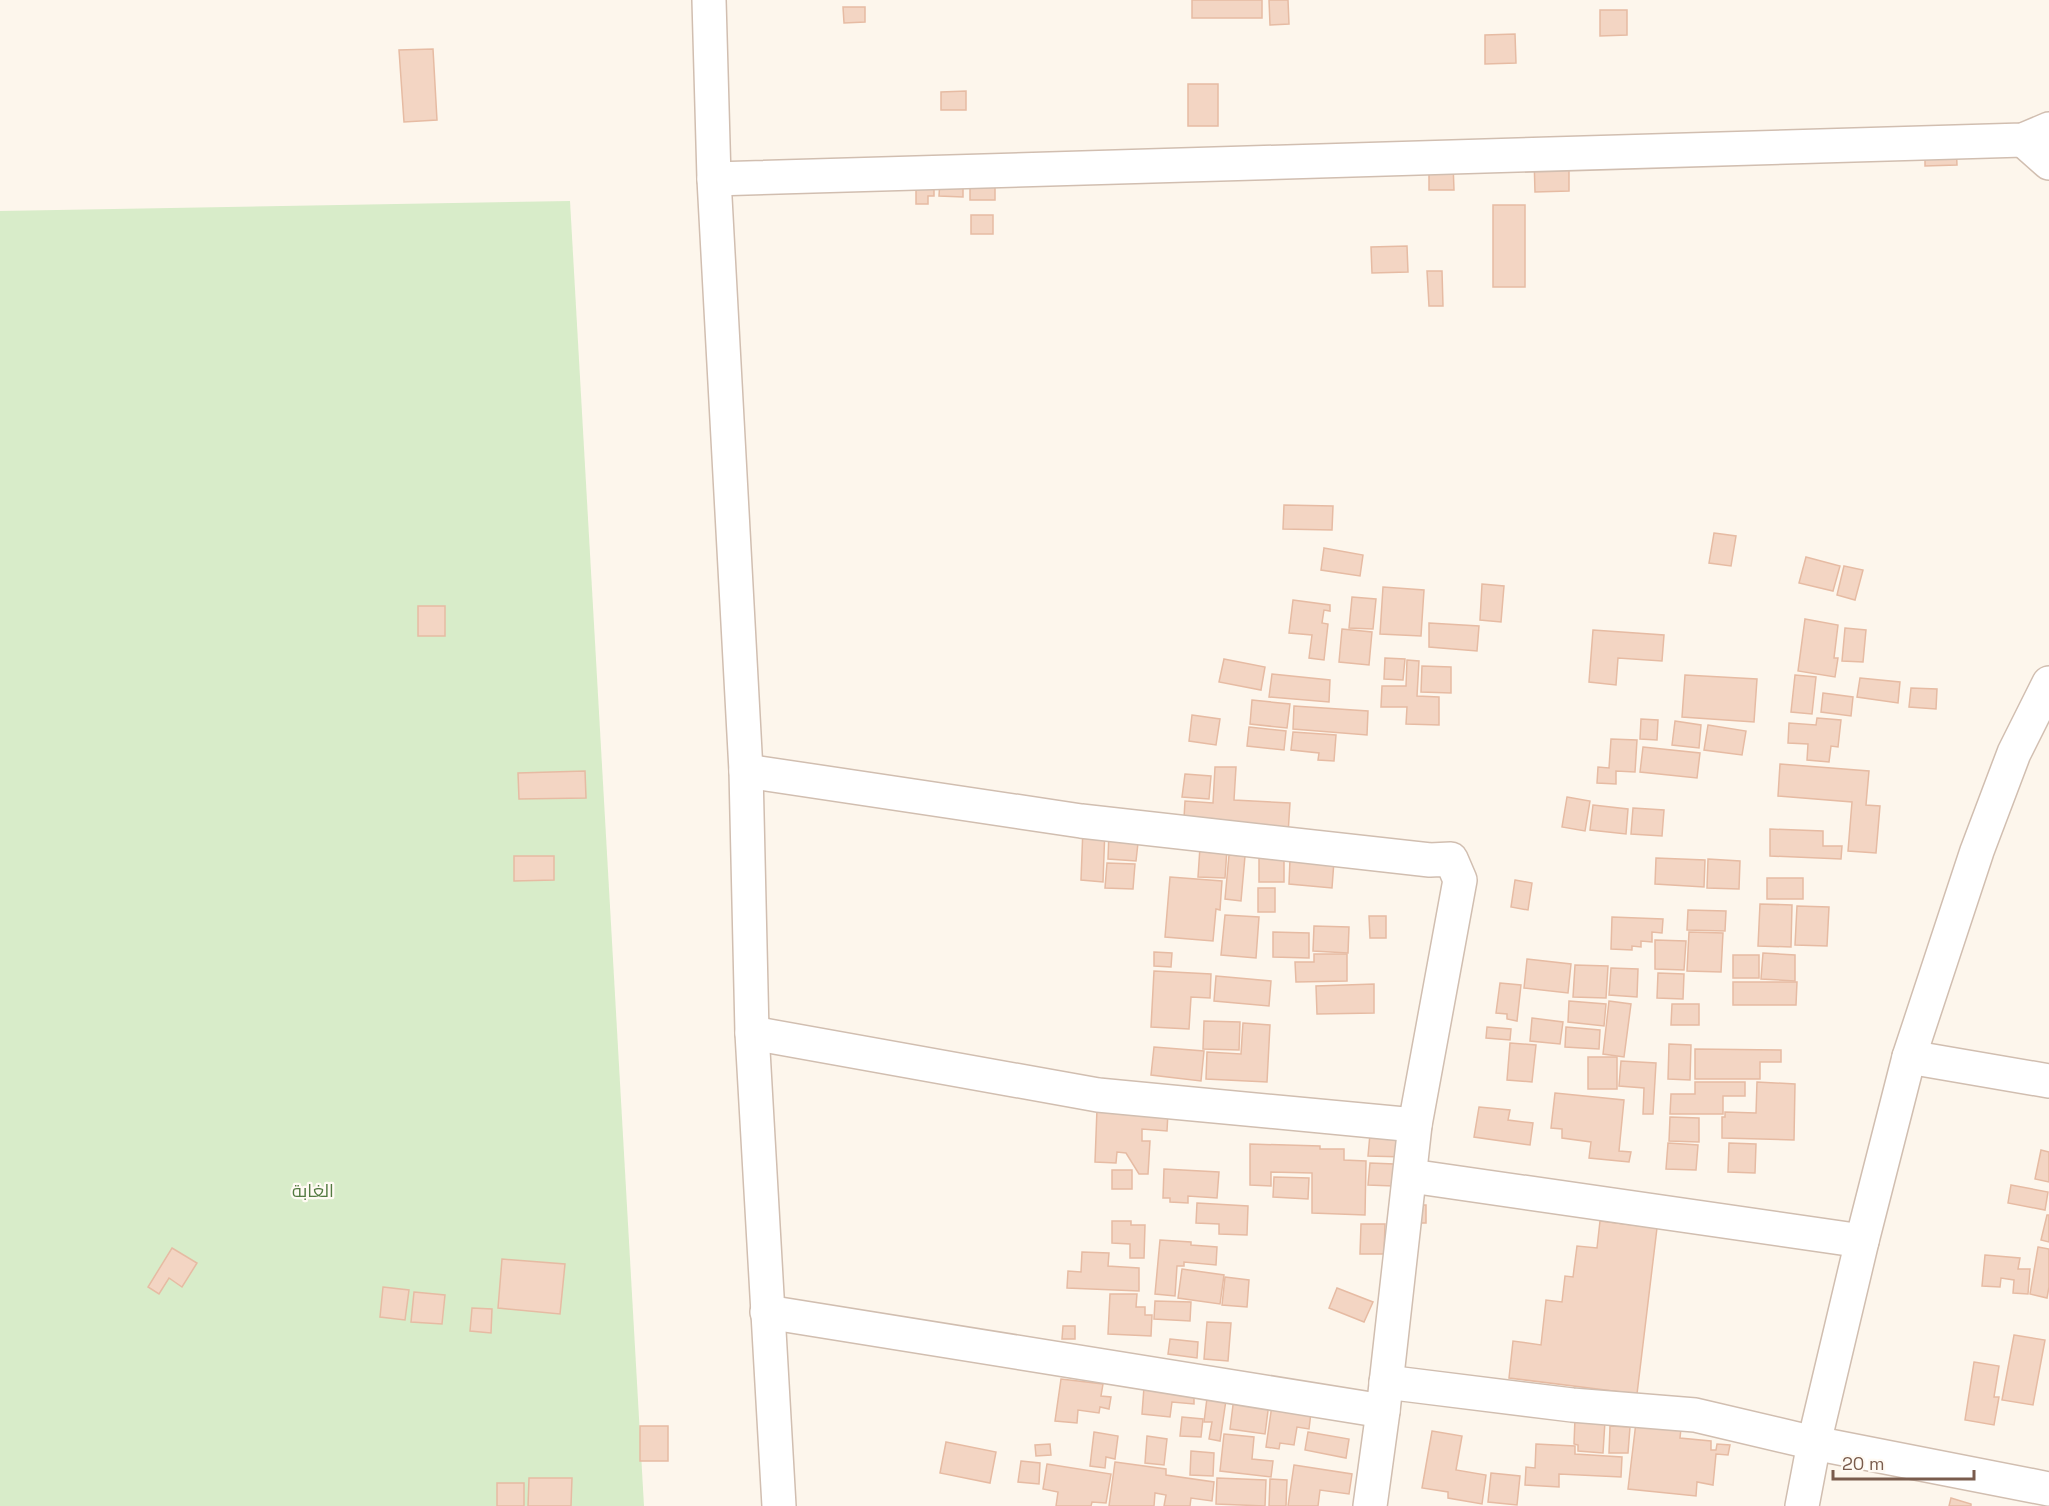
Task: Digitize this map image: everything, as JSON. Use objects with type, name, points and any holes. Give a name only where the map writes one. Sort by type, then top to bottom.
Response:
[{"type":"street","points":[[709,0],[714,179],[746,771],[752,1033],[779,1506]]},
{"type":"street","points":[[714,179],[2036,134],[2049,163]]},
{"type":"street","points":[[1802,1506],[1814,1443],[1862,1241],[1909,1058],[1985,829],[2014,753],[2049,683]]},
{"type":"street","points":[[746,771],[1081,821],[1430,860],[1451,859],[1460,880],[1415,1125],[1411,1176],[1370,1506]]},
{"type":"street","points":[[752,1033],[1098,1095],[1415,1125]]},
{"type":"street","points":[[1909,1058],[2049,1081]]},
{"type":"street","points":[[1411,1176],[1862,1241]]},
{"type":"street","points":[[767,1312],[1385,1396],[1572,1405],[1695,1415],[1814,1443],[2049,1489]]},
{"type":"green space","name":"الغابة","points":[[570,201],[644,1506],[0,1506],[0,211]]},
{"type":"building","points":[[1192,0],[1262,0],[1262,18],[1192,18]]},
{"type":"building","points":[[1269,0],[1288,0],[1289,24],[1270,25]]},
{"type":"building","points":[[843,7],[865,7],[865,22],[844,23]]},
{"type":"building","points":[[1600,10],[1627,10],[1627,35],[1600,36]]},
{"type":"building","points":[[1515,34],[1516,63],[1485,64],[1485,35]]},
{"type":"building","points":[[433,49],[437,120],[404,122],[399,50]]},
{"type":"building","points":[[1188,84],[1218,84],[1218,126],[1188,126]]},
{"type":"building","points":[[966,91],[966,110],[941,110],[941,92]]},
{"type":"building","points":[[1956,143],[1957,165],[1925,166],[1925,145]]},
{"type":"building","points":[[1569,156],[1569,191],[1535,192],[1534,157]]},
{"type":"building","points":[[1429,163],[1453,163],[1454,190],[1429,190]]},
{"type":"building","points":[[970,178],[995,178],[995,200],[970,200]]},
{"type":"building","points":[[940,180],[963,181],[963,197],[939,196]]},
{"type":"building","points":[[916,182],[934,182],[934,196],[928,196],[928,204],[916,204]]},
{"type":"building","points":[[1493,205],[1525,205],[1525,287],[1493,287]]},
{"type":"building","points":[[971,215],[993,215],[993,234],[971,234]]},
{"type":"building","points":[[1407,246],[1408,272],[1372,273],[1371,247]]},
{"type":"building","points":[[1427,271],[1442,271],[1443,306],[1429,306]]},
{"type":"building","points":[[1284,505],[1333,506],[1332,530],[1283,529]]},
{"type":"building","points":[[1714,533],[1736,536],[1731,566],[1709,563]]},
{"type":"building","points":[[1324,548],[1363,555],[1360,576],[1321,570]]},
{"type":"building","points":[[1806,557],[1840,566],[1833,591],[1799,583]]},
{"type":"building","points":[[1844,566],[1863,570],[1855,600],[1837,595]]},
{"type":"building","points":[[1482,584],[1504,586],[1501,622],[1480,620]]},
{"type":"building","points":[[1383,587],[1424,590],[1421,636],[1380,634]]},
{"type":"building","points":[[1352,597],[1376,599],[1373,629],[1349,628]]},
{"type":"building","points":[[1293,600],[1330,605],[1330,611],[1324,610],[1322,623],[1328,624],[1324,660],[1309,658],[1312,635],[1289,633]]},
{"type":"building","points":[[418,606],[445,606],[445,636],[418,636]]},
{"type":"building","points":[[1805,619],[1838,625],[1834,658],[1838,658],[1835,677],[1798,671]]},
{"type":"building","points":[[1429,623],[1479,626],[1477,651],[1429,647]]},
{"type":"building","points":[[1845,628],[1866,630],[1863,662],[1842,661]]},
{"type":"building","points":[[1342,629],[1372,632],[1369,665],[1339,662]]},
{"type":"building","points":[[1593,630],[1664,635],[1662,661],[1618,658],[1616,685],[1589,682]]},
{"type":"building","points":[[1385,658],[1405,659],[1403,680],[1384,679]]},
{"type":"building","points":[[1224,659],[1265,667],[1261,690],[1219,682]]},
{"type":"building","points":[[1407,660],[1419,661],[1417,696],[1439,697],[1439,725],[1406,724],[1407,707],[1381,707],[1382,686],[1406,686]]},
{"type":"building","points":[[1422,666],[1451,667],[1451,693],[1421,692]]},
{"type":"building","points":[[1272,674],[1330,680],[1329,702],[1269,697]]},
{"type":"building","points":[[1685,675],[1757,679],[1754,722],[1682,717]]},
{"type":"building","points":[[1795,675],[1816,677],[1812,714],[1791,712]]},
{"type":"building","points":[[1860,678],[1900,682],[1898,703],[1857,697]]},
{"type":"building","points":[[1911,688],[1937,689],[1936,709],[1909,707]]},
{"type":"building","points":[[1823,693],[1853,697],[1851,716],[1821,712]]},
{"type":"building","points":[[1252,700],[1290,704],[1287,728],[1250,724]]},
{"type":"building","points":[[1294,706],[1368,711],[1367,735],[1293,729]]},
{"type":"building","points":[[1192,715],[1220,719],[1216,745],[1189,741]]},
{"type":"building","points":[[1817,718],[1841,720],[1838,747],[1831,746],[1829,762],[1807,760],[1808,744],[1788,743],[1789,723],[1816,725]]},
{"type":"building","points":[[1641,719],[1658,720],[1657,740],[1640,739]]},
{"type":"building","points":[[1675,721],[1701,725],[1699,748],[1672,745]]},
{"type":"building","points":[[1708,725],[1746,731],[1742,755],[1704,750]]},
{"type":"building","points":[[1249,727],[1286,731],[1284,750],[1247,746]]},
{"type":"building","points":[[1293,732],[1336,735],[1334,761],[1318,760],[1319,753],[1291,750]]},
{"type":"building","points":[[1611,739],[1637,740],[1635,772],[1616,771],[1616,784],[1597,783],[1598,767],[1609,768]]},
{"type":"building","points":[[1643,747],[1700,753],[1697,778],[1640,772]]},
{"type":"building","points":[[1780,764],[1869,771],[1866,805],[1880,806],[1876,853],[1848,851],[1852,802],[1778,796]]},
{"type":"building","points":[[1215,767],[1236,767],[1234,800],[1290,803],[1288,834],[1222,835],[1222,820],[1184,818],[1185,801],[1213,803]]},
{"type":"building","points":[[585,771],[586,798],[519,799],[518,773]]},
{"type":"building","points":[[1185,774],[1211,776],[1209,799],[1182,797]]},
{"type":"building","points":[[1567,797],[1590,801],[1585,831],[1562,827]]},
{"type":"building","points":[[1593,805],[1628,809],[1626,834],[1590,830]]},
{"type":"building","points":[[1633,808],[1664,810],[1662,836],[1631,834]]},
{"type":"building","points":[[1083,827],[1105,828],[1103,882],[1081,880]]},
{"type":"building","points":[[1770,829],[1823,831],[1823,846],[1842,846],[1841,859],[1770,856]]},
{"type":"building","points":[[1109,831],[1139,834],[1136,861],[1108,859]]},
{"type":"building","points":[[1200,847],[1227,849],[1225,878],[1198,877]]},
{"type":"building","points":[[1229,855],[1245,856],[1241,901],[1225,899]]},
{"type":"building","points":[[514,856],[554,856],[554,880],[514,881]]},
{"type":"building","points":[[1259,858],[1284,859],[1284,882],[1259,882]]},
{"type":"building","points":[[1656,858],[1705,860],[1704,887],[1655,884]]},
{"type":"building","points":[[1290,859],[1334,861],[1332,888],[1289,884]]},
{"type":"building","points":[[1708,859],[1740,861],[1739,889],[1707,888]]},
{"type":"building","points":[[1107,863],[1135,864],[1133,889],[1105,888]]},
{"type":"building","points":[[1170,877],[1222,881],[1220,910],[1216,909],[1213,941],[1165,937]]},
{"type":"building","points":[[1767,878],[1803,878],[1803,899],[1767,899]]},
{"type":"building","points":[[1515,880],[1532,883],[1528,910],[1511,907]]},
{"type":"building","points":[[1258,888],[1275,888],[1275,912],[1258,912]]},
{"type":"building","points":[[1760,904],[1792,905],[1791,947],[1758,946]]},
{"type":"building","points":[[1797,906],[1829,907],[1827,946],[1795,945]]},
{"type":"building","points":[[1688,910],[1726,911],[1725,931],[1687,930]]},
{"type":"building","points":[[1225,915],[1259,917],[1256,958],[1221,955]]},
{"type":"building","points":[[1369,916],[1386,916],[1386,938],[1370,938]]},
{"type":"building","points":[[1612,917],[1663,919],[1662,933],[1652,932],[1652,942],[1641,941],[1641,947],[1632,946],[1632,950],[1611,949]]},
{"type":"building","points":[[1314,926],[1349,927],[1348,953],[1313,951]]},
{"type":"building","points":[[1273,932],[1309,933],[1309,958],[1273,957]]},
{"type":"building","points":[[1689,932],[1723,933],[1721,972],[1687,971]]},
{"type":"building","points":[[1655,940],[1686,941],[1684,970],[1655,969]]},
{"type":"building","points":[[1154,952],[1172,953],[1171,967],[1154,966]]},
{"type":"building","points":[[1763,953],[1795,955],[1795,981],[1761,979]]},
{"type":"building","points":[[1314,954],[1347,954],[1347,981],[1296,982],[1295,962],[1314,962]]},
{"type":"building","points":[[1733,955],[1759,955],[1759,978],[1733,978]]},
{"type":"building","points":[[1527,959],[1571,964],[1568,993],[1524,988]]},
{"type":"building","points":[[1575,965],[1608,966],[1606,998],[1573,997]]},
{"type":"building","points":[[1611,968],[1638,969],[1637,997],[1609,995]]},
{"type":"building","points":[[1154,971],[1211,974],[1210,998],[1191,997],[1189,1029],[1151,1027]]},
{"type":"building","points":[[1658,973],[1684,974],[1683,999],[1657,998]]},
{"type":"building","points":[[1216,976],[1271,981],[1269,1006],[1214,1001]]},
{"type":"building","points":[[1733,982],[1797,982],[1796,1005],[1733,1005]]},
{"type":"building","points":[[1500,983],[1521,985],[1517,1021],[1507,1019],[1507,1014],[1496,1013]]},
{"type":"building","points":[[1374,984],[1374,1013],[1317,1014],[1316,986]]},
{"type":"building","points":[[1569,1001],[1606,1004],[1604,1026],[1568,1022]]},
{"type":"building","points":[[1609,1001],[1631,1004],[1624,1057],[1603,1054]]},
{"type":"building","points":[[1672,1004],[1699,1004],[1699,1025],[1671,1025]]},
{"type":"building","points":[[1532,1018],[1563,1022],[1560,1044],[1530,1041]]},
{"type":"building","points":[[1204,1021],[1240,1022],[1239,1050],[1203,1049]]},
{"type":"building","points":[[1243,1023],[1270,1025],[1267,1082],[1206,1079],[1207,1052],[1241,1054]]},
{"type":"building","points":[[1487,1027],[1511,1029],[1510,1040],[1486,1038]]},
{"type":"building","points":[[1566,1027],[1600,1030],[1599,1049],[1565,1047]]},
{"type":"building","points":[[1510,1043],[1536,1045],[1532,1082],[1507,1080]]},
{"type":"building","points":[[1669,1044],[1691,1045],[1690,1080],[1668,1079]]},
{"type":"building","points":[[1154,1047],[1204,1051],[1201,1081],[1151,1075]]},
{"type":"building","points":[[1695,1049],[1781,1050],[1781,1062],[1760,1062],[1760,1079],[1695,1079]]},
{"type":"building","points":[[1588,1057],[1617,1057],[1617,1089],[1588,1089]]},
{"type":"building","points":[[1621,1061],[1656,1063],[1653,1114],[1643,1114],[1644,1088],[1619,1086]]},
{"type":"building","points":[[1695,1082],[1745,1082],[1745,1096],[1723,1096],[1723,1114],[1670,1114],[1671,1094],[1695,1094]]},
{"type":"building","points":[[1757,1082],[1795,1084],[1794,1140],[1722,1138],[1722,1117],[1725,1117],[1725,1112],[1756,1113]]},
{"type":"building","points":[[1555,1093],[1624,1100],[1619,1151],[1631,1152],[1629,1162],[1589,1158],[1591,1142],[1562,1138],[1562,1129],[1551,1128]]},
{"type":"building","points":[[1479,1107],[1510,1110],[1508,1120],[1533,1123],[1530,1145],[1474,1137]]},
{"type":"building","points":[[1097,1109],[1168,1112],[1167,1131],[1142,1129],[1142,1141],[1150,1141],[1148,1174],[1139,1174],[1126,1153],[1117,1152],[1116,1163],[1095,1162]]},
{"type":"building","points":[[1670,1117],[1699,1118],[1699,1142],[1669,1141]]},
{"type":"building","points":[[1370,1134],[1406,1136],[1405,1157],[1368,1156]]},
{"type":"building","points":[[1668,1143],[1698,1145],[1696,1170],[1666,1169]]},
{"type":"building","points":[[1729,1143],[1756,1144],[1755,1173],[1728,1172]]},
{"type":"building","points":[[1250,1144],[1344,1149],[1344,1160],[1366,1161],[1365,1215],[1312,1213],[1312,1173],[1271,1172],[1271,1186],[1250,1185]]},
{"type":"building","points":[[2041,1150],[2049,1152],[2049,1182],[2035,1179]]},
{"type":"building","points":[[1370,1163],[1394,1164],[1393,1186],[1368,1185]]},
{"type":"building","points":[[1164,1169],[1219,1172],[1217,1198],[1188,1196],[1188,1203],[1170,1202],[1170,1198],[1163,1198]]},
{"type":"building","points":[[1112,1170],[1132,1170],[1132,1189],[1112,1189]]},
{"type":"building","points":[[1274,1177],[1309,1178],[1308,1199],[1273,1197]]},
{"type":"building","points":[[2011,1185],[2048,1192],[2045,1210],[2008,1203]]},
{"type":"building","points":[[1197,1203],[1248,1206],[1247,1235],[1219,1234],[1219,1224],[1196,1223]]},
{"type":"building","points":[[1410,1205],[1426,1205],[1426,1223],[1409,1223]]},
{"type":"building","points":[[2047,1215],[2049,1215],[2049,1242],[2041,1240]]},
{"type":"building","points":[[1112,1221],[1131,1221],[1131,1225],[1145,1225],[1144,1258],[1130,1258],[1130,1244],[1112,1243]]},
{"type":"building","points":[[1600,1221],[1657,1228],[1637,1394],[1509,1378],[1513,1341],[1541,1345],[1546,1300],[1562,1302],[1565,1276],[1573,1277],[1577,1246],[1597,1248]]},
{"type":"building","points":[[1361,1224],[1385,1224],[1384,1254],[1360,1254]]},
{"type":"building","points":[[1160,1240],[1217,1247],[1216,1265],[1184,1262],[1184,1266],[1177,1266],[1175,1296],[1155,1294]]},
{"type":"building","points":[[2038,1247],[2049,1249],[2047,1298],[2030,1294]]},
{"type":"building","points":[[172,1248],[197,1263],[182,1287],[169,1278],[159,1294],[148,1287]]},
{"type":"building","points":[[1082,1252],[1109,1253],[1108,1266],[1139,1268],[1139,1291],[1067,1288],[1068,1271],[1081,1272]]},
{"type":"building","points":[[1985,1255],[2020,1258],[2018,1269],[2030,1269],[2028,1294],[2013,1293],[2014,1280],[2001,1278],[2000,1287],[1982,1286]]},
{"type":"building","points":[[502,1259],[565,1264],[560,1314],[498,1308]]},
{"type":"building","points":[[1182,1269],[1224,1275],[1220,1304],[1178,1298]]},
{"type":"building","points":[[1225,1277],[1249,1280],[1247,1307],[1222,1305]]},
{"type":"building","points":[[383,1287],[409,1290],[405,1320],[380,1317]]},
{"type":"building","points":[[1337,1288],[1373,1302],[1364,1322],[1329,1308]]},
{"type":"building","points":[[414,1292],[445,1295],[442,1324],[411,1322]]},
{"type":"building","points":[[1110,1294],[1137,1294],[1136,1307],[1145,1307],[1145,1315],[1152,1315],[1151,1336],[1108,1334]]},
{"type":"building","points":[[1155,1301],[1191,1302],[1190,1321],[1154,1319]]},
{"type":"building","points":[[472,1308],[492,1309],[491,1333],[470,1331]]},
{"type":"building","points":[[1207,1322],[1231,1323],[1228,1361],[1204,1359]]},
{"type":"building","points":[[1063,1326],[1075,1326],[1075,1339],[1062,1339]]},
{"type":"building","points":[[2014,1335],[2045,1340],[2033,1405],[2002,1400]]},
{"type":"building","points":[[1170,1339],[1198,1342],[1197,1358],[1168,1354]]},
{"type":"building","points":[[1974,1362],[1999,1366],[1994,1397],[1999,1397],[1994,1425],[1965,1420]]},
{"type":"building","points":[[1061,1379],[1103,1384],[1101,1396],[1111,1397],[1109,1409],[1100,1407],[1099,1413],[1078,1410],[1077,1423],[1055,1421]]},
{"type":"building","points":[[1144,1387],[1194,1392],[1194,1404],[1172,1402],[1170,1417],[1142,1414]]},
{"type":"building","points":[[1234,1397],[1269,1403],[1265,1434],[1230,1429]]},
{"type":"building","points":[[1207,1398],[1226,1400],[1220,1441],[1209,1439],[1212,1422],[1204,1422]]},
{"type":"building","points":[[1312,1404],[1309,1429],[1297,1427],[1294,1445],[1280,1443],[1279,1449],[1266,1447],[1272,1405]]},
{"type":"building","points":[[1637,1414],[1682,1419],[1680,1438],[1711,1441],[1711,1450],[1716,1450],[1717,1444],[1730,1445],[1728,1455],[1716,1454],[1713,1485],[1697,1482],[1696,1496],[1628,1489]]},
{"type":"building","points":[[1182,1417],[1203,1419],[1201,1437],[1180,1436]]},
{"type":"building","points":[[1575,1418],[1605,1421],[1603,1453],[1578,1451],[1578,1445],[1574,1444]]},
{"type":"building","points":[[640,1426],[668,1426],[668,1461],[640,1461]]},
{"type":"building","points":[[1610,1426],[1630,1427],[1628,1453],[1609,1453]]},
{"type":"building","points":[[1432,1431],[1462,1436],[1456,1470],[1486,1475],[1482,1504],[1448,1498],[1448,1492],[1422,1488]]},
{"type":"building","points":[[1094,1432],[1118,1436],[1115,1459],[1106,1457],[1105,1468],[1090,1466]]},
{"type":"building","points":[[1308,1432],[1349,1439],[1346,1458],[1305,1450]]},
{"type":"building","points":[[1224,1434],[1254,1437],[1252,1459],[1273,1461],[1271,1477],[1220,1471]]},
{"type":"building","points":[[1147,1436],[1167,1439],[1164,1465],[1145,1463]]},
{"type":"building","points":[[946,1442],[996,1452],[990,1483],[940,1473]]},
{"type":"building","points":[[1050,1444],[1051,1455],[1036,1456],[1035,1445]]},
{"type":"building","points":[[1536,1444],[1575,1446],[1575,1454],[1622,1457],[1621,1477],[1559,1474],[1559,1487],[1525,1485],[1526,1467],[1535,1468]]},
{"type":"building","points":[[1191,1451],[1214,1453],[1213,1476],[1190,1475]]},
{"type":"building","points":[[1021,1461],[1040,1463],[1039,1484],[1018,1482]]},
{"type":"building","points":[[1115,1462],[1166,1469],[1166,1475],[1214,1482],[1212,1501],[1191,1498],[1190,1506],[1164,1506],[1166,1495],[1155,1493],[1154,1506],[1109,1506]]},
{"type":"building","points":[[1047,1464],[1111,1474],[1106,1503],[1092,1502],[1091,1506],[1056,1506],[1058,1492],[1043,1489]]},
{"type":"building","points":[[1294,1465],[1352,1474],[1349,1494],[1320,1490],[1318,1506],[1288,1506]]},
{"type":"building","points":[[1491,1473],[1520,1476],[1517,1505],[1488,1502]]},
{"type":"building","points":[[529,1478],[572,1478],[571,1506],[528,1506]]},
{"type":"building","points":[[1217,1478],[1266,1480],[1265,1506],[1216,1504]]},
{"type":"building","points":[[1270,1479],[1287,1480],[1286,1506],[1269,1506]]},
{"type":"building","points":[[497,1483],[524,1483],[524,1506],[497,1506]]},
{"type":"building","points":[[1951,1498],[1971,1504],[1971,1506],[1949,1506]]}]
